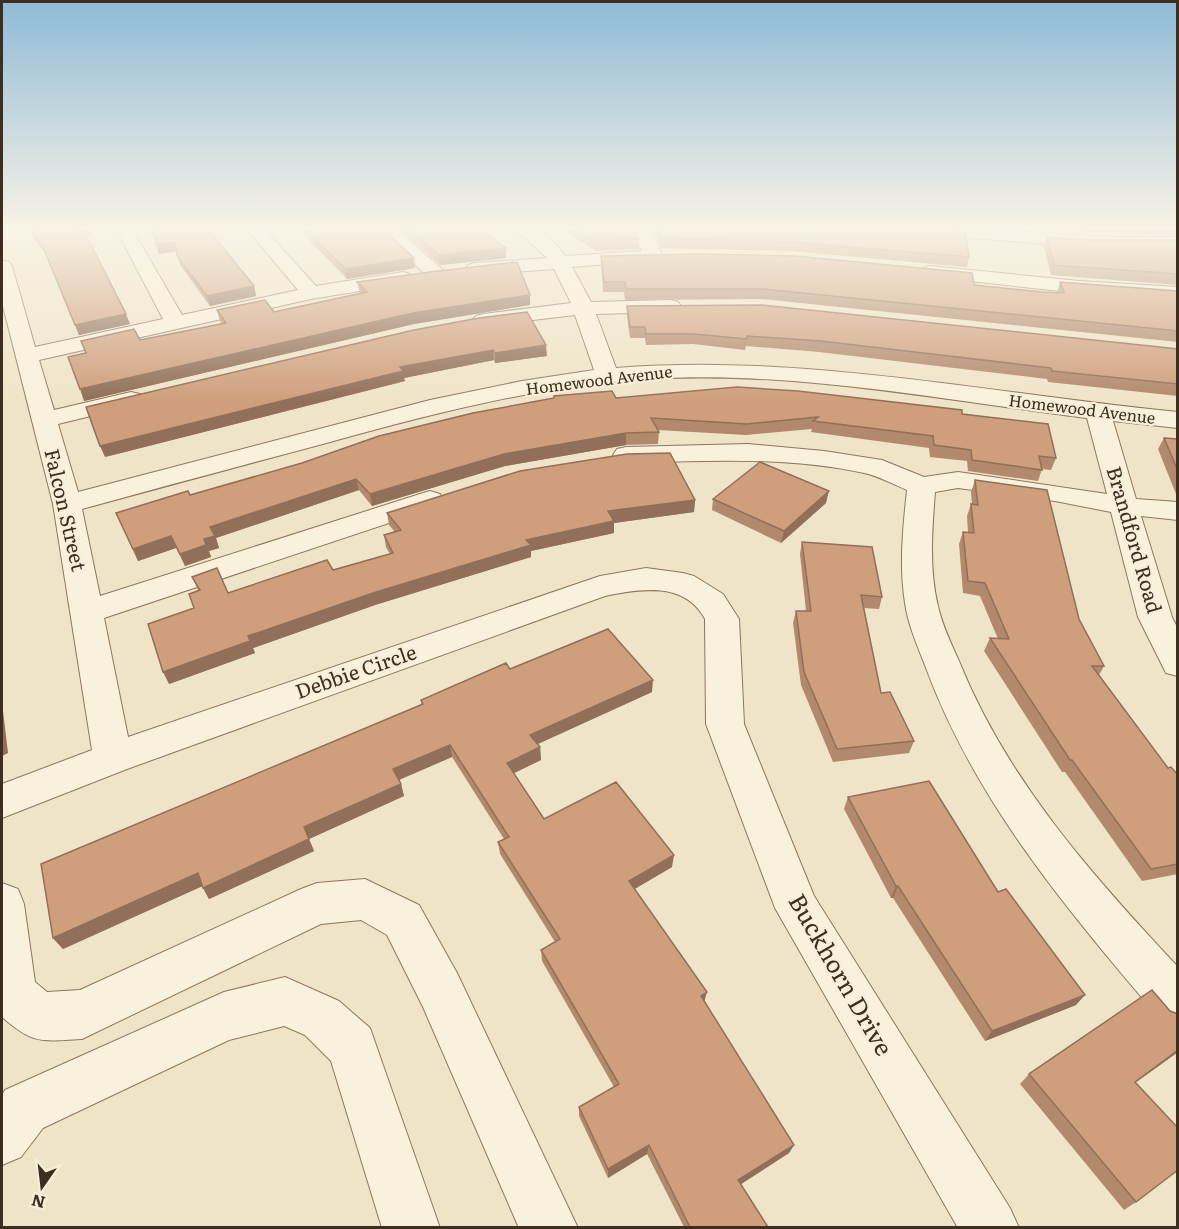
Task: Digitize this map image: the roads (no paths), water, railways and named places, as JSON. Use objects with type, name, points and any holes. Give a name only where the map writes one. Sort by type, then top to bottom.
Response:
[{"type":"street","name":"Falcon Street","points":[[7,286],[67,504],[113,758]]},
{"type":"street","points":[[156,286],[176,323]]},
{"type":"street","points":[[305,286],[311,293]]},
{"type":"street","points":[[26,356],[311,293],[355,286]]},
{"type":"street","points":[[572,286],[583,308],[608,376]]},
{"type":"street","points":[[1074,286],[1178,293]]},
{"type":"street","points":[[458,324],[583,308],[697,306]]},
{"type":"street","name":"Homewood Avenue","points":[[67,504],[430,407],[485,394],[608,376],[677,371],[796,375],[936,390],[1098,413],[1178,420]]},
{"type":"street","points":[[43,420],[147,395]]},
{"type":"street","name":"Brandford Road","points":[[1098,413],[1155,617],[1178,664]]},
{"type":"street","points":[[604,459],[626,455],[759,453],[872,466],[921,486],[958,480],[1055,493],[1124,506],[1178,511]]},
{"type":"street","points":[[921,486],[917,546],[921,604],[949,688],[1006,792],[1096,910],[1178,1003]]},
{"type":"street","points":[[87,612],[450,494]]},
{"type":"street","name":"Debbie Circle","points":[[2,801],[113,758],[600,586],[646,578],[683,582],[712,602]]},
{"type":"street","name":"Buckhorn Drive","points":[[712,602],[722,619],[724,724],[797,908],[990,1227]]},
{"type":"street","points":[[2,904],[13,994],[39,1017],[82,1014],[317,904],[365,899],[403,920],[440,990],[549,1227]]},
{"type":"street","points":[[2,1138],[24,1109],[224,1017],[285,1001],[322,1018],[352,1046],[411,1227]]}]
